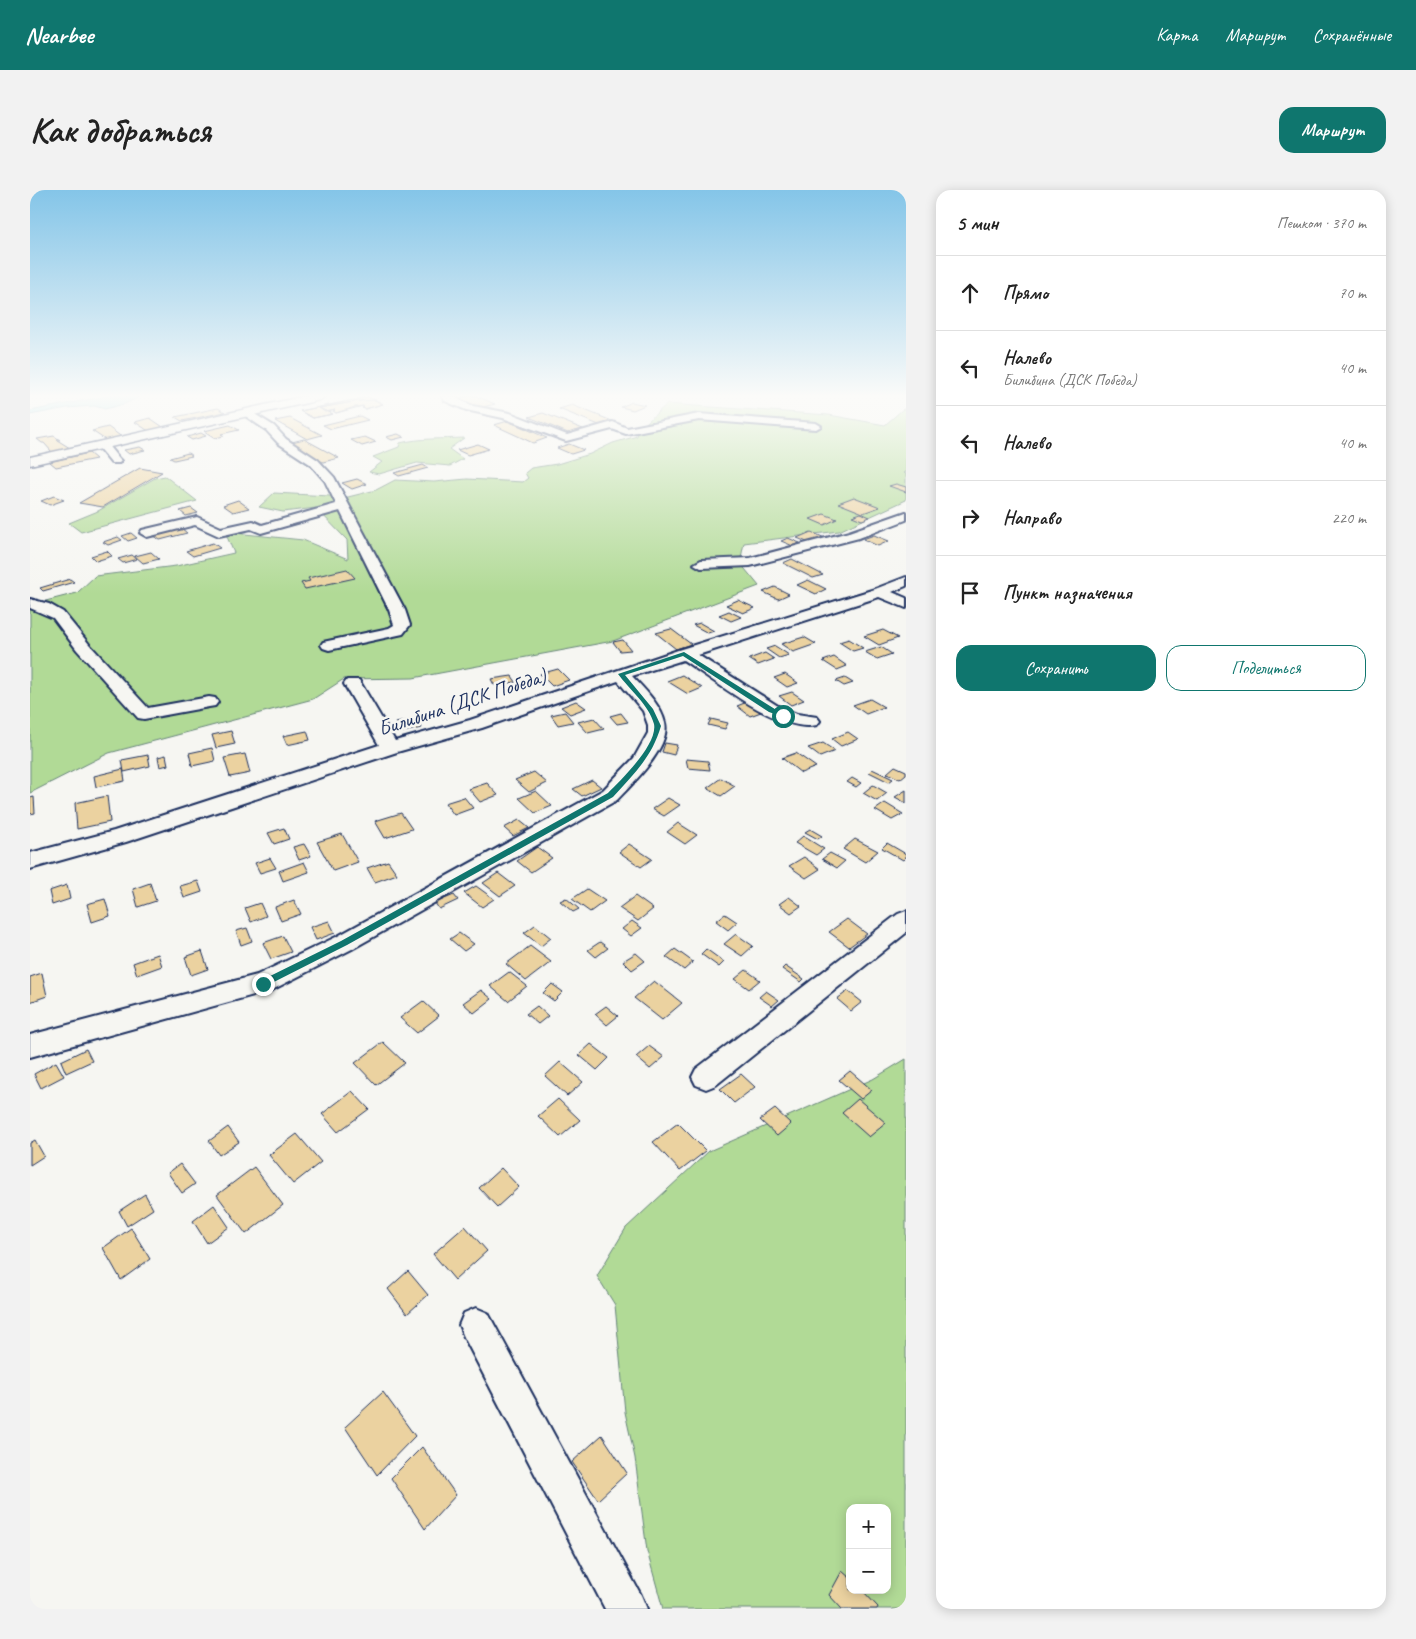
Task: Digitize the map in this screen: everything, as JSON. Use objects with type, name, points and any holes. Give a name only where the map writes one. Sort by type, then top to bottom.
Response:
[{"type":"street","points":[[314,462],[330,480],[397,610],[402,624],[397,631],[330,645]]},
{"type":"street","points":[[147,533],[197,521],[219,532],[253,525],[261,529],[344,506]]},
{"type":"street","points":[[701,564],[750,562],[854,535],[906,516]]},
{"type":"street","name":"Билибина (ДСК Победа)","points":[[30,861],[119,837],[390,748],[476,724],[684,653],[880,592],[906,581]]},
{"type":"street","points":[[880,592],[906,604]]},
{"type":"street","points":[[30,603],[44,607],[58,615],[144,714],[209,702]]},
{"type":"street","points":[[684,653],[772,710],[793,719],[811,721]]},
{"type":"street","points":[[30,1046],[52,1038],[263,984],[344,943],[610,795],[638,766],[652,744],[658,726],[651,710],[621,674]]},
{"type":"street","points":[[354,684],[390,748]]},
{"type":"street","points":[[706,1077],[906,920]]},
{"type":"street","points":[[476,1325],[627,1609]]},
{"type":"green space","points":[[382,462],[457,462],[450,466],[417,463],[379,474],[369,472]]},
{"type":"green space","points":[[563,462],[906,462],[906,472],[904,473],[906,474],[906,500],[839,531],[744,543],[740,563],[759,586],[613,641],[413,678],[344,679],[313,699],[109,753],[30,793],[30,605],[77,593],[95,576],[176,566],[234,553],[225,532],[303,540],[348,559],[347,540],[316,508],[283,512],[259,507],[274,493],[348,497],[376,490],[395,480],[434,482],[467,479],[523,482],[528,478],[525,473],[531,468]]},
{"type":"green space","points":[[165,476],[197,501],[81,532],[69,523],[98,511],[155,478]]},
{"type":"green space","points":[[906,1059],[906,1609],[663,1609],[647,1551],[635,1458],[625,1412],[615,1305],[597,1276],[626,1228],[709,1151],[873,1079]]},
{"type":"building","points":[[50,462],[80,462],[56,467]]},
{"type":"building","points":[[423,465],[428,468],[399,476],[394,473]]},
{"type":"building","points":[[140,468],[162,472],[103,507],[79,503]]},
{"type":"building","points":[[357,479],[367,484],[352,489],[342,483]]},
{"type":"building","points":[[896,484],[906,487],[906,492],[889,486]]},
{"type":"building","points":[[54,496],[64,500],[50,505],[41,501]]},
{"type":"building","points":[[854,497],[880,507],[863,513],[838,503]]},
{"type":"building","points":[[238,500],[249,508],[233,512],[223,505]]},
{"type":"building","points":[[191,508],[198,513],[186,516],[180,511]]},
{"type":"building","points":[[861,513],[870,517],[862,520],[852,516]]},
{"type":"building","points":[[824,514],[837,519],[824,525],[810,519]]},
{"type":"building","points":[[181,528],[187,533],[160,540],[154,536]]},
{"type":"building","points":[[811,532],[825,538],[812,544],[797,538]]},
{"type":"building","points":[[131,533],[137,538],[128,541],[122,536]]},
{"type":"building","points":[[874,535],[889,541],[878,546],[863,539]]},
{"type":"building","points":[[118,537],[122,540],[108,545],[103,542]]},
{"type":"building","points":[[788,538],[800,543],[793,546],[781,541]]},
{"type":"building","points":[[213,543],[220,548],[193,556],[186,551]]},
{"type":"building","points":[[107,551],[112,556],[96,561],[91,556]]},
{"type":"building","points":[[151,552],[159,559],[143,563],[135,556]]},
{"type":"building","points":[[132,555],[137,559],[123,563],[118,559]]},
{"type":"building","points":[[792,559],[823,575],[813,578],[783,563]]},
{"type":"building","points":[[347,569],[355,578],[305,589],[301,583],[310,581],[308,578]]},
{"type":"building","points":[[70,579],[74,582],[43,591],[40,588]]},
{"type":"building","points":[[808,580],[826,589],[816,594],[797,585]]},
{"type":"building","points":[[775,587],[789,594],[778,599],[763,592]]},
{"type":"building","points":[[738,600],[755,608],[743,613],[726,605]]},
{"type":"building","points":[[729,611],[741,617],[731,621],[719,615]]},
{"type":"building","points":[[700,623],[714,631],[708,633],[693,625]]},
{"type":"building","points":[[671,629],[691,644],[676,649],[656,633]]},
{"type":"building","points":[[883,630],[898,638],[879,645],[864,636]]},
{"type":"building","points":[[804,637],[816,644],[793,652],[781,644]]},
{"type":"building","points":[[849,639],[863,648],[853,651],[839,642]]},
{"type":"building","points":[[623,640],[631,650],[620,651],[613,642]]},
{"type":"building","points":[[775,646],[789,655],[779,658],[766,649]]},
{"type":"building","points":[[881,647],[892,654],[877,659],[865,652]]},
{"type":"building","points":[[765,653],[774,659],[758,665],[749,659]]},
{"type":"building","points":[[834,657],[847,666],[837,670],[823,661]]},
{"type":"building","points":[[558,669],[569,680],[552,686],[540,674]]},
{"type":"building","points":[[785,674],[798,683],[787,687],[774,678]]},
{"type":"building","points":[[682,675],[702,688],[688,694],[667,681]]},
{"type":"building","points":[[512,676],[516,682],[494,685],[491,679]]},
{"type":"building","points":[[845,678],[853,683],[844,686],[836,681]]},
{"type":"building","points":[[792,692],[804,700],[791,705],[779,696]]},
{"type":"building","points":[[870,699],[884,707],[866,714],[853,705]]},
{"type":"building","points":[[576,701],[586,708],[570,714],[561,707]]},
{"type":"building","points":[[747,702],[761,712],[750,716],[737,706]]},
{"type":"building","points":[[565,712],[573,722],[558,725],[551,715]]},
{"type":"building","points":[[621,713],[628,722],[617,724],[610,716]]},
{"type":"building","points":[[594,718],[604,729],[588,733],[578,722]]},
{"type":"building","points":[[417,719],[422,728],[402,732],[396,723]]},
{"type":"building","points":[[711,719],[728,723],[725,729],[708,725]]},
{"type":"building","points":[[231,731],[235,744],[216,748],[212,735]]},
{"type":"building","points":[[307,731],[310,740],[287,745],[283,736]]},
{"type":"building","points":[[848,732],[858,739],[841,746],[832,739]]},
{"type":"building","points":[[665,743],[677,745],[674,755],[662,752]]},
{"type":"building","points":[[823,743],[835,751],[820,757],[808,748]]},
{"type":"building","points":[[212,748],[215,761],[192,766],[189,753]]},
{"type":"building","points":[[796,753],[816,767],[801,773],[782,758]]},
{"type":"building","points":[[245,754],[250,773],[230,777],[224,758]]},
{"type":"building","points":[[148,755],[150,766],[124,772],[122,760]]},
{"type":"building","points":[[166,755],[168,765],[160,767],[158,757]]},
{"type":"building","points":[[686,759],[708,761],[710,770],[688,768]]},
{"type":"building","points":[[895,766],[906,771],[906,774],[900,779],[887,773]]},
{"type":"building","points":[[123,769],[125,781],[96,787],[94,776]]},
{"type":"building","points":[[872,769],[893,779],[889,782],[869,772]]},
{"type":"building","points":[[534,772],[547,783],[529,792],[515,780]]},
{"type":"building","points":[[721,778],[735,786],[721,796],[707,788]]},
{"type":"building","points":[[852,778],[861,783],[856,787],[847,782]]},
{"type":"building","points":[[592,780],[601,787],[582,796],[573,789]]},
{"type":"building","points":[[487,783],[498,795],[480,802],[469,789]]},
{"type":"building","points":[[873,785],[887,793],[877,801],[863,793]]},
{"type":"building","points":[[906,790],[906,803],[895,797]]},
{"type":"building","points":[[536,791],[552,806],[535,813],[519,798]]},
{"type":"building","points":[[107,796],[110,822],[77,829],[75,803]]},
{"type":"building","points":[[34,797],[35,813],[30,814],[30,798]]},
{"type":"building","points":[[464,797],[473,808],[454,815],[445,803]]},
{"type":"building","points":[[668,798],[680,805],[664,816],[652,809]]},
{"type":"building","points":[[885,803],[903,814],[892,820],[875,810]]},
{"type":"building","points":[[401,813],[412,829],[385,838],[375,821]]},
{"type":"building","points":[[519,820],[529,828],[513,836],[504,828]]},
{"type":"building","points":[[678,823],[697,835],[685,844],[667,832]]},
{"type":"building","points":[[284,828],[289,839],[274,844],[268,833]]},
{"type":"building","points":[[810,829],[822,836],[818,839],[805,832]]},
{"type":"building","points":[[342,834],[358,862],[333,871],[317,842]]},
{"type":"building","points":[[803,836],[824,849],[816,855],[795,843]]},
{"type":"building","points":[[855,839],[878,851],[865,862],[843,849]]},
{"type":"building","points":[[887,843],[906,854],[906,857],[903,860],[882,848]]},
{"type":"building","points":[[304,844],[311,856],[299,860],[293,847]]},
{"type":"building","points":[[629,844],[652,859],[641,867],[619,852]]},
{"type":"building","points":[[537,847],[552,858],[531,872],[517,861]]},
{"type":"building","points":[[830,853],[845,861],[837,868],[822,859]]},
{"type":"building","points":[[804,857],[820,869],[806,878],[789,866]]},
{"type":"building","points":[[270,858],[276,868],[260,873],[255,863]]},
{"type":"building","points":[[388,861],[397,874],[375,882],[367,868]]},
{"type":"building","points":[[304,862],[309,872],[283,881],[279,871]]},
{"type":"building","points":[[498,873],[515,886],[500,896],[483,883]]},
{"type":"building","points":[[198,881],[202,892],[184,898],[180,886]]},
{"type":"building","points":[[150,883],[156,901],[138,907],[133,889]]},
{"type":"building","points":[[67,885],[70,899],[52,905],[49,891]]},
{"type":"building","points":[[476,886],[494,899],[482,907],[464,893]]},
{"type":"building","points":[[587,889],[605,901],[590,912],[572,899]]},
{"type":"building","points":[[454,895],[458,900],[439,909],[435,903]]},
{"type":"building","points":[[635,896],[653,909],[638,921],[619,908]]},
{"type":"building","points":[[789,897],[801,906],[791,913],[779,904]]},
{"type":"building","points":[[566,898],[579,909],[573,912],[560,901]]},
{"type":"building","points":[[105,899],[110,916],[92,922],[87,904]]},
{"type":"building","points":[[294,900],[301,914],[281,921],[275,907]]},
{"type":"building","points":[[260,903],[266,916],[251,922],[245,908]]},
{"type":"building","points":[[725,914],[737,922],[728,930],[716,921]]},
{"type":"building","points":[[847,919],[867,934],[849,947],[829,932]]},
{"type":"building","points":[[329,921],[335,933],[316,940],[310,927]]},
{"type":"building","points":[[632,921],[642,928],[631,936],[622,929]]},
{"type":"building","points":[[535,925],[551,938],[541,946],[524,933]]},
{"type":"building","points":[[247,928],[252,941],[241,945],[236,931]]},
{"type":"building","points":[[459,933],[474,944],[464,951],[450,939]]},
{"type":"building","points":[[736,934],[753,946],[742,956],[724,944]]},
{"type":"building","points":[[283,936],[291,952],[271,959],[263,943]]},
{"type":"building","points":[[600,942],[608,948],[596,957],[588,950]]},
{"type":"building","points":[[530,946],[551,962],[526,981],[506,964]]},
{"type":"building","points":[[675,949],[693,962],[684,970],[666,957]]},
{"type":"building","points":[[706,949],[724,962],[719,967],[701,954]]},
{"type":"building","points":[[202,951],[208,969],[191,975],[185,957]]},
{"type":"building","points":[[636,953],[645,961],[632,970],[623,961]]},
{"type":"building","points":[[158,954],[162,966],[137,975],[133,963]]},
{"type":"building","points":[[785,966],[804,979],[801,982],[782,969]]},
{"type":"building","points":[[746,970],[760,980],[749,989],[735,979]]},
{"type":"building","points":[[509,972],[527,986],[508,1001],[490,986]]},
{"type":"building","points":[[42,973],[47,996],[30,1002],[30,977]]},
{"type":"building","points":[[654,981],[682,1003],[662,1020],[634,998]]},
{"type":"building","points":[[552,984],[563,992],[554,1001],[543,993]]},
{"type":"building","points":[[481,990],[492,999],[474,1013],[463,1003]]},
{"type":"building","points":[[766,991],[779,1000],[772,1006],[759,997]]},
{"type":"building","points":[[848,991],[862,1002],[851,1011],[837,999]]},
{"type":"building","points":[[423,1001],[439,1016],[417,1033],[400,1018]]},
{"type":"building","points":[[537,1006],[548,1016],[538,1024],[526,1014]]},
{"type":"building","points":[[606,1006],[618,1016],[607,1025],[595,1014]]},
{"type":"building","points":[[383,1042],[405,1063],[376,1085],[355,1063]]},
{"type":"building","points":[[591,1044],[609,1058],[597,1070],[579,1055]]},
{"type":"building","points":[[649,1046],[664,1057],[650,1069],[636,1057]]},
{"type":"building","points":[[86,1049],[92,1061],[66,1073],[61,1061]]},
{"type":"building","points":[[56,1062],[64,1076],[41,1088],[34,1074]]},
{"type":"building","points":[[560,1062],[583,1082],[567,1096],[545,1076]]},
{"type":"building","points":[[850,1071],[872,1090],[861,1099],[839,1080]]},
{"type":"building","points":[[741,1074],[755,1087],[734,1103],[720,1089]]},
{"type":"building","points":[[352,1091],[369,1109],[338,1132],[322,1114]]},
{"type":"building","points":[[558,1099],[580,1120],[560,1137],[538,1116]]},
{"type":"building","points":[[858,1099],[886,1123],[869,1137],[842,1113]]},
{"type":"building","points":[[775,1109],[791,1124],[777,1136],[760,1120]]},
{"type":"building","points":[[678,1123],[706,1151],[680,1171],[653,1142]]},
{"type":"building","points":[[228,1127],[239,1142],[219,1155],[209,1141]]},
{"type":"building","points":[[297,1134],[321,1162],[293,1184],[269,1155]]},
{"type":"building","points":[[35,1140],[44,1156],[30,1165],[30,1143]]},
{"type":"building","points":[[180,1164],[195,1184],[182,1193],[168,1173]]},
{"type":"building","points":[[254,1167],[283,1205],[246,1234],[217,1195]]},
{"type":"building","points":[[501,1168],[519,1187],[497,1207],[479,1188]]},
{"type":"building","points":[[145,1194],[153,1209],[127,1226],[119,1211]]},
{"type":"building","points":[[214,1205],[229,1227],[207,1243],[193,1221]]},
{"type":"building","points":[[465,1226],[487,1251],[455,1280],[433,1254]]},
{"type":"building","points":[[131,1228],[150,1259],[121,1280],[103,1248]]},
{"type":"building","points":[[408,1271],[428,1295],[407,1314],[388,1289]]},
{"type":"building","points":[[383,1392],[415,1436],[377,1475],[345,1427]]},
{"type":"building","points":[[602,1435],[627,1473],[598,1500],[572,1462]]},
{"type":"building","points":[[422,1447],[456,1495],[425,1529],[391,1478]]},
{"type":"building","points":[[842,1571],[846,1574],[846,1594],[866,1594],[878,1607],[877,1609],[842,1609],[829,1595]]},
{"type":"route","points":[[263,984],[344,943],[610,795],[638,766],[652,744],[658,726],[651,710],[621,674],[684,653],[783,716]]}]
